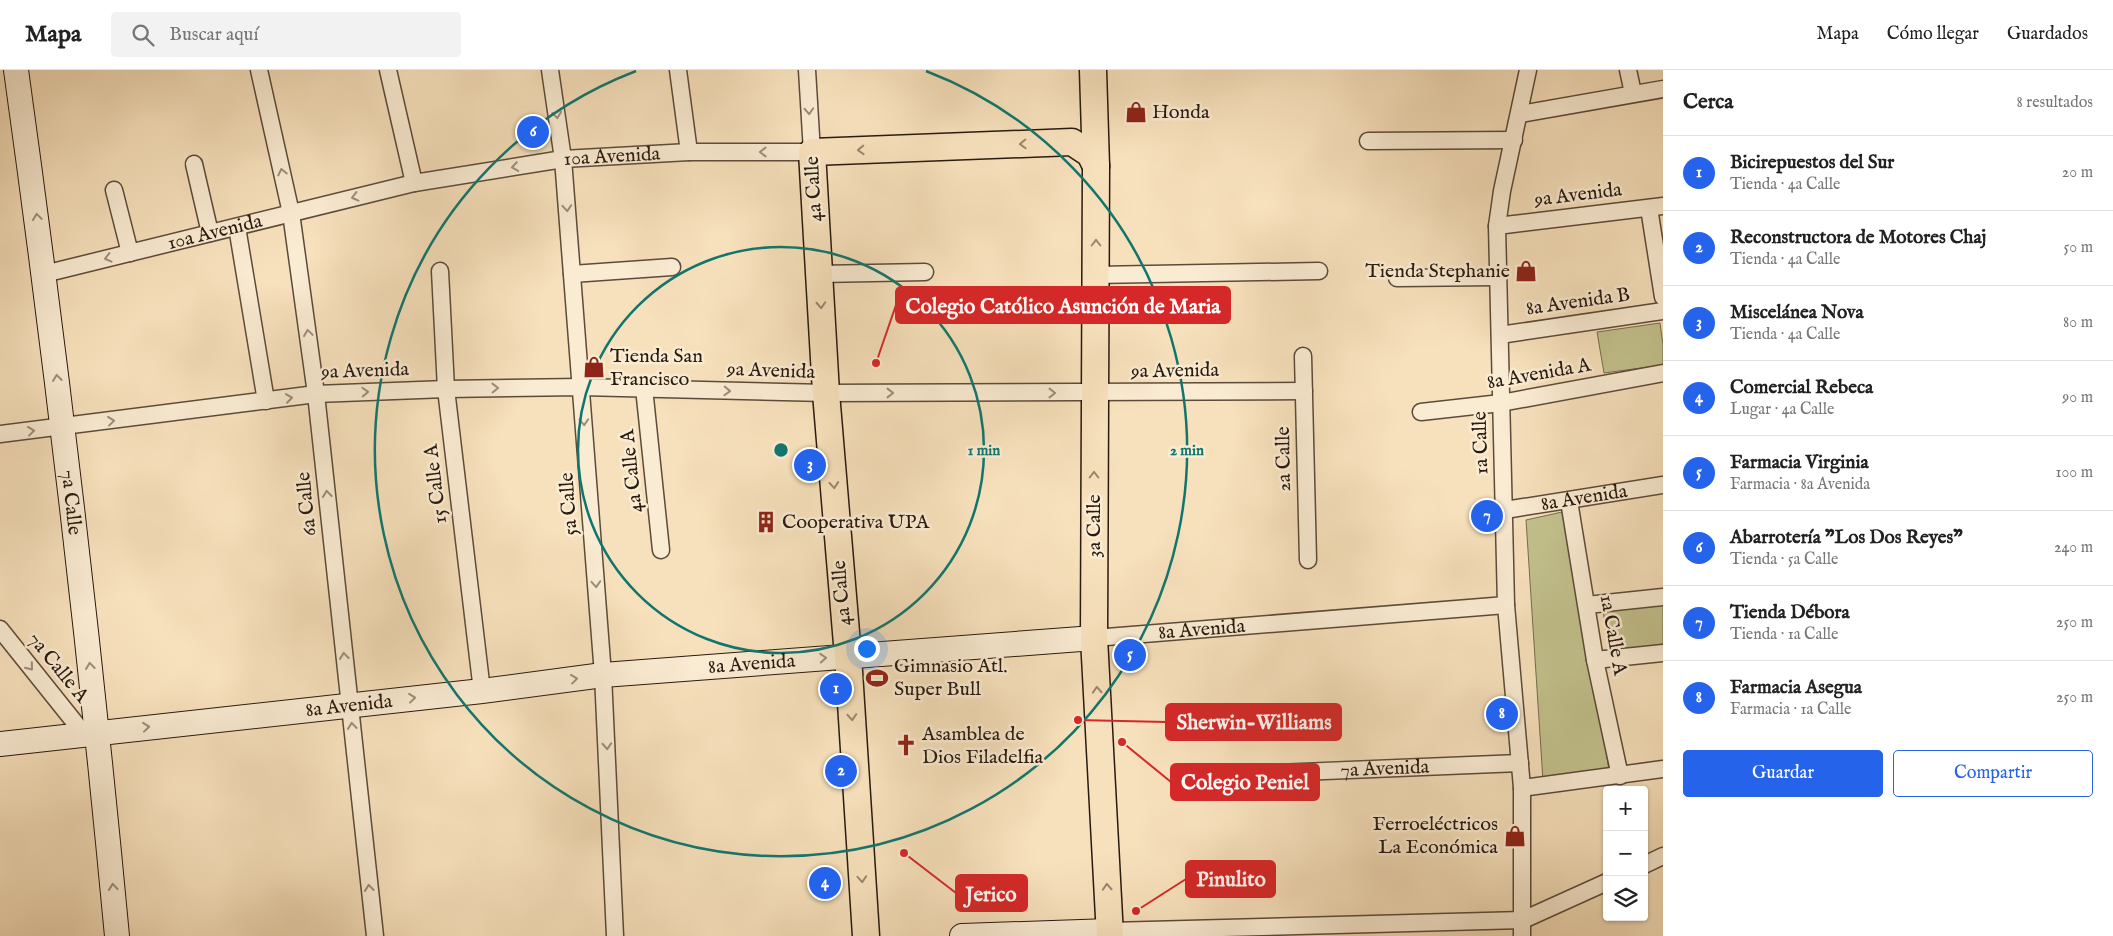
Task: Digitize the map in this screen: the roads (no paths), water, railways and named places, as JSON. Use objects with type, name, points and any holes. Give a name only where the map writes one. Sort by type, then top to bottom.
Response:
[{"type":"main road","name":"3a Calle","points":[[1093,70],[1096,116],[1094,638],[1110,934]]},
{"type":"main road","points":[[1096,116],[1082,136],[1072,142],[1090,154],[1096,166]]},
{"type":"main road","name":"10a Avenida","points":[[812,152],[1072,142]]},
{"type":"main road","name":"4a Calle","points":[[812,152],[826,393],[848,656],[866,936]]},
{"type":"street","name":"7a Calle","points":[[16,70],[44,274],[62,427],[91,733],[117,936]]},
{"type":"street","name":"6a Calle","points":[[259,70],[292,213],[316,394],[375,936]]},
{"type":"street","points":[[388,70],[414,183]]},
{"type":"street","name":"5a Calle","points":[[550,70],[563,159],[603,675],[615,936]]},
{"type":"street","points":[[678,70],[689,152]]},
{"type":"street","name":"4a Calle","points":[[807,70],[812,152]]},
{"type":"street","name":"1a Calle","points":[[1522,928],[1522,788],[1506,605],[1497,226],[1502,191],[1528,70]]},
{"type":"street","points":[[1628,70],[1632,94]]},
{"type":"street","points":[[1520,114],[1663,88]]},
{"type":"street","points":[[1368,141],[1514,140]]},
{"type":"street","name":"10a Avenida","points":[[44,274],[414,183],[563,159],[689,152],[812,152]]},
{"type":"street","points":[[194,164],[210,233]]},
{"type":"street","points":[[114,190],[130,253]]},
{"type":"street","points":[[1656,207],[1663,297]]},
{"type":"street","name":"9a Avenida","points":[[1497,226],[1656,207]]},
{"type":"street","points":[[236,227],[266,401]]},
{"type":"street","points":[[572,274],[672,267]]},
{"type":"street","name":"15 Calle A","points":[[440,271],[446,389],[482,691]]},
{"type":"street","points":[[819,274],[925,272]]},
{"type":"street","points":[[1096,275],[1319,272]]},
{"type":"street","points":[[1397,278],[1497,277]]},
{"type":"street","name":"8a Avenida B","points":[[1500,335],[1663,311]]},
{"type":"street","name":"2a Calle","points":[[1303,356],[1308,560]]},
{"type":"street","name":"8a Avenida A","points":[[1421,412],[1501,403],[1663,374]]},
{"type":"street","name":"9a Avenida","points":[[0,434],[316,394],[446,389],[581,387],[826,393],[1304,391]]},
{"type":"street","name":"4a Calle A","points":[[644,388],[661,550]]},
{"type":"street","name":"8a Avenida","points":[[1505,510],[1663,484]]},
{"type":"street","name":"1a Calle A","points":[[1569,500],[1595,660],[1620,776]]},
{"type":"street","points":[[1587,605],[1663,597]]},
{"type":"street","name":"8a Avenida","points":[[0,744],[350,704],[482,691],[603,675],[1506,605]]},
{"type":"street","name":"7a Calle A","points":[[0,629],[91,733]]},
{"type":"street","points":[[1595,660],[1663,653]]},
{"type":"street","name":"7a Avenida","points":[[1249,774],[1520,763]]},
{"type":"street","points":[[1522,788],[1663,769]]},
{"type":"street","points":[[1648,863],[1663,856]]},
{"type":"street","points":[[962,936],[1522,928],[1603,884]]},
{"type":"place","name":"Honda","points":[[1136,112]]},
{"type":"place","name":"Abarrotería \"Los Dos Reyes\"","points":[[533,132]]},
{"type":"place","name":"Tienda Stephanie","points":[[1526,271]]},
{"type":"place","name":"Colegio Católico Asunción de Maria","points":[[876,363]]},
{"type":"place","name":"Tienda San Francisco","points":[[594,367]]},
{"type":"place","name":"Miscelánea Nova","points":[[810,465]]},
{"type":"place","name":"Tienda Débora","points":[[1487,516]]},
{"type":"place","name":"Cooperativa UPA","points":[[766,522]]},
{"type":"place","name":"Farmacia Virginia","points":[[1130,655]]},
{"type":"place","name":"Gimnasio Atl. Super Bull","points":[[877,678]]},
{"type":"place","name":"Bicirepuestos del Sur","points":[[836,689]]},
{"type":"place","name":"Farmacia Asegua","points":[[1502,714]]},
{"type":"place","name":"Sherwin-Williams","points":[[1078,720]]},
{"type":"place","name":"Colegio Peniel","points":[[1122,742]]},
{"type":"place","name":"Asamblea de Dios Filadelfia","points":[[906,745]]},
{"type":"place","name":"Reconstructora de Motores Chaj","points":[[841,771]]},
{"type":"place","name":"Ferroeléctricos La Económica","points":[[1515,836]]},
{"type":"place","name":"Jerico","points":[[904,853]]},
{"type":"place","name":"Comercial Rebeca","points":[[825,883]]},
{"type":"place","name":"Pinulito","points":[[1136,911]]}]
